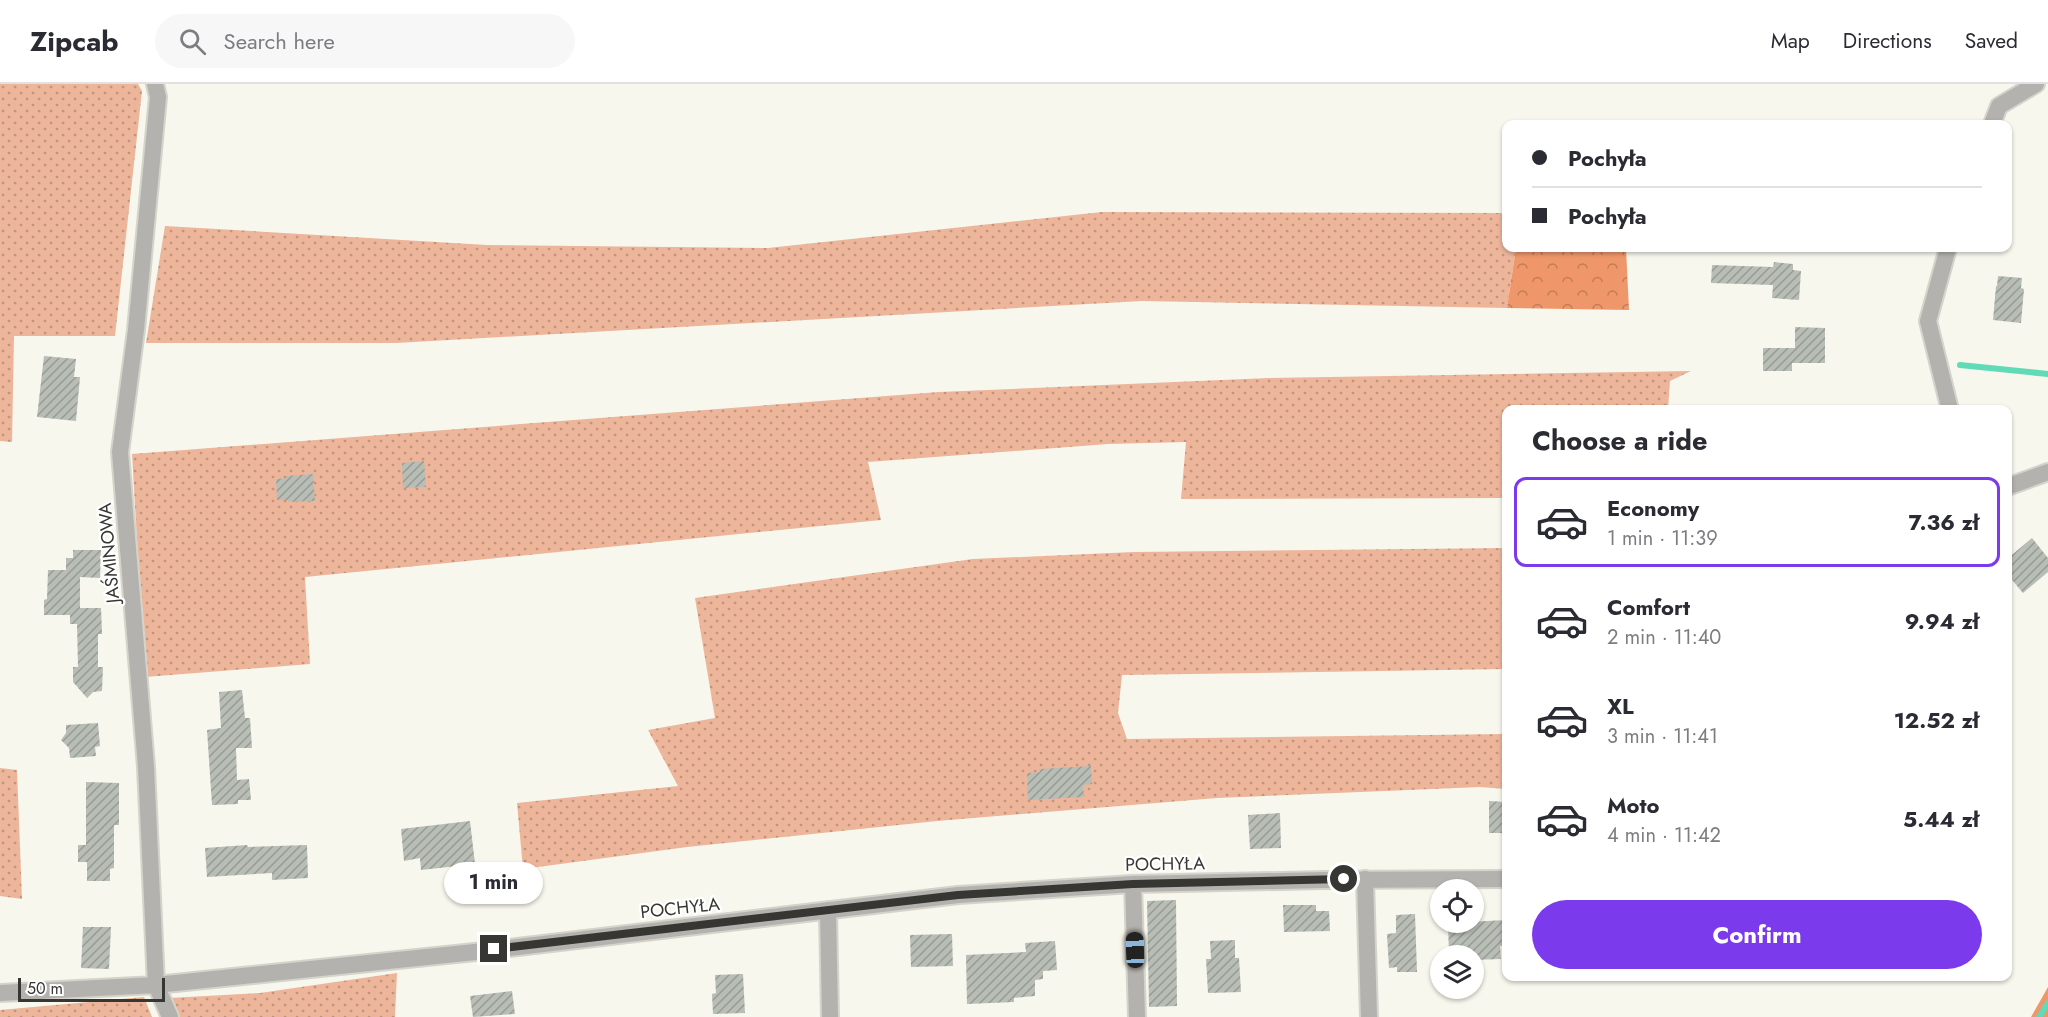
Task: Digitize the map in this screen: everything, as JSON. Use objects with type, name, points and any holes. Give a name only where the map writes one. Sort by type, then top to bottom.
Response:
[{"type":"street","name":"JAŚMINOWA","points":[[155,84],[158,97],[136,330],[120,452],[146,767],[156,985],[170,1017]]},
{"type":"street","points":[[1994,120],[2000,106],[2036,84]]},
{"type":"street","points":[[1947,252],[1928,321],[1949,405]]},
{"type":"street","points":[[2012,485],[2048,472]]},
{"type":"street","name":"POCHYŁA","points":[[0,993],[156,985],[475,952],[958,895],[1133,884],[1365,879],[1502,879]]},
{"type":"street","points":[[1365,879],[1369,1017]]},
{"type":"street","points":[[1133,884],[1137,1017]]},
{"type":"street","points":[[828,910],[831,1017]]},
{"type":"shaded area","points":[[0,84],[138,84],[142,91],[115,336],[14,336],[12,442],[0,441]]},
{"type":"shaded area","points":[[1102,212],[1502,213],[1502,252],[1515,252],[1507,308],[1142,301],[396,343],[146,343],[165,226],[487,245],[768,248]]},
{"type":"shaded area","points":[[1691,371],[1670,381],[1668,405],[1502,405],[1502,498],[1181,499],[1186,442],[1108,444],[868,462],[881,520],[305,577],[310,664],[145,677],[132,454],[939,392],[1269,378]]},
{"type":"shaded area","points":[[1502,548],[1502,669],[1122,675],[1118,713],[1127,739],[1502,734],[1502,789],[1480,787],[1217,798],[937,821],[687,847],[523,869],[517,803],[678,786],[648,730],[715,718],[695,598],[973,559],[1134,552]]},
{"type":"shaded area","points":[[0,768],[17,770],[22,899],[0,896]]},
{"type":"shaded area","points":[[397,973],[395,1017],[178,1017],[169,998],[260,993]]},
{"type":"shaded area","points":[[144,997],[152,1017],[0,1017],[0,1010]]},
{"type":"green space","points":[[1515,252],[1626,252],[1629,310],[1507,308]]},
{"type":"green space","points":[[2048,987],[2048,1017],[2031,1017]]},
{"type":"building","points":[[1774,262],[1793,264],[1793,270],[1801,271],[1799,300],[1772,298],[1773,285],[1711,283],[1712,265],[1773,267]]},
{"type":"building","points":[[1998,276],[2022,278],[2021,288],[2024,289],[2021,323],[1993,320]]},
{"type":"building","points":[[1795,327],[1825,328],[1825,363],[1792,363],[1792,371],[1763,371],[1763,348],[1795,348]]},
{"type":"building","points":[[44,356],[76,359],[74,377],[80,377],[76,421],[37,417]]},
{"type":"building","points":[[424,461],[426,487],[403,488],[402,463]]},
{"type":"building","points":[[313,474],[315,501],[277,500],[276,479]]},
{"type":"building","points":[[2032,538],[2048,558],[2048,572],[2023,593],[2012,580],[2012,555]]},
{"type":"building","points":[[73,550],[101,550],[100,578],[80,577],[80,608],[101,608],[102,634],[98,634],[98,667],[103,667],[102,691],[93,692],[87,698],[73,682],[73,667],[78,667],[77,624],[70,624],[70,615],[44,615],[48,570],[66,570],[66,558],[73,558]]},
{"type":"building","points":[[242,690],[245,718],[250,718],[252,748],[236,748],[237,780],[249,779],[251,800],[238,800],[238,804],[212,805],[207,730],[221,728],[219,692]]},
{"type":"building","points":[[98,723],[100,746],[95,747],[96,756],[70,758],[69,748],[61,740],[66,733],[66,725]]},
{"type":"building","points":[[1091,766],[1092,784],[1083,785],[1084,797],[1028,800],[1027,773],[1040,772],[1039,769]]},
{"type":"building","points":[[86,782],[119,783],[119,825],[114,825],[114,868],[110,869],[110,881],[87,881],[87,862],[78,862],[78,845],[86,845]]},
{"type":"building","points":[[1489,801],[1502,802],[1502,833],[1489,833]]},
{"type":"building","points":[[1280,813],[1281,848],[1250,849],[1248,815]]},
{"type":"building","points":[[470,821],[475,864],[421,870],[420,858],[404,861],[401,829]]},
{"type":"building","points":[[247,845],[248,847],[307,845],[308,878],[272,880],[272,873],[207,877],[205,848]]},
{"type":"building","points":[[1176,900],[1177,1006],[1149,1007],[1147,901]]},
{"type":"building","points":[[1283,905],[1316,905],[1316,911],[1329,911],[1330,931],[1284,932]]},
{"type":"building","points":[[1415,914],[1417,972],[1397,972],[1397,967],[1389,968],[1387,934],[1396,933],[1396,915]]},
{"type":"building","points":[[1502,920],[1501,959],[1484,960],[1484,945],[1449,945],[1448,933],[1484,933],[1484,921]]},
{"type":"building","points":[[83,927],[111,927],[109,969],[81,968]]},
{"type":"building","points":[[952,934],[953,966],[911,967],[910,935]]},
{"type":"building","points":[[1235,940],[1235,958],[1239,958],[1241,992],[1208,993],[1206,959],[1211,959],[1210,941]]},
{"type":"building","points":[[1055,941],[1057,970],[1043,971],[1043,979],[1035,980],[1035,996],[1014,998],[1014,1002],[967,1004],[966,955],[1026,952],[1025,943]]},
{"type":"building","points":[[743,974],[745,1013],[713,1014],[712,994],[716,993],[715,975]]},
{"type":"building","points":[[512,991],[515,1014],[473,1017],[470,996]]},
{"type":"waterway","points":[[1960,365],[2048,374]]},
{"type":"waterway","points":[[2039,1017],[2048,1003]]},
{"type":"route","points":[[494,949],[958,895],[1133,884],[1344,879]]}]
